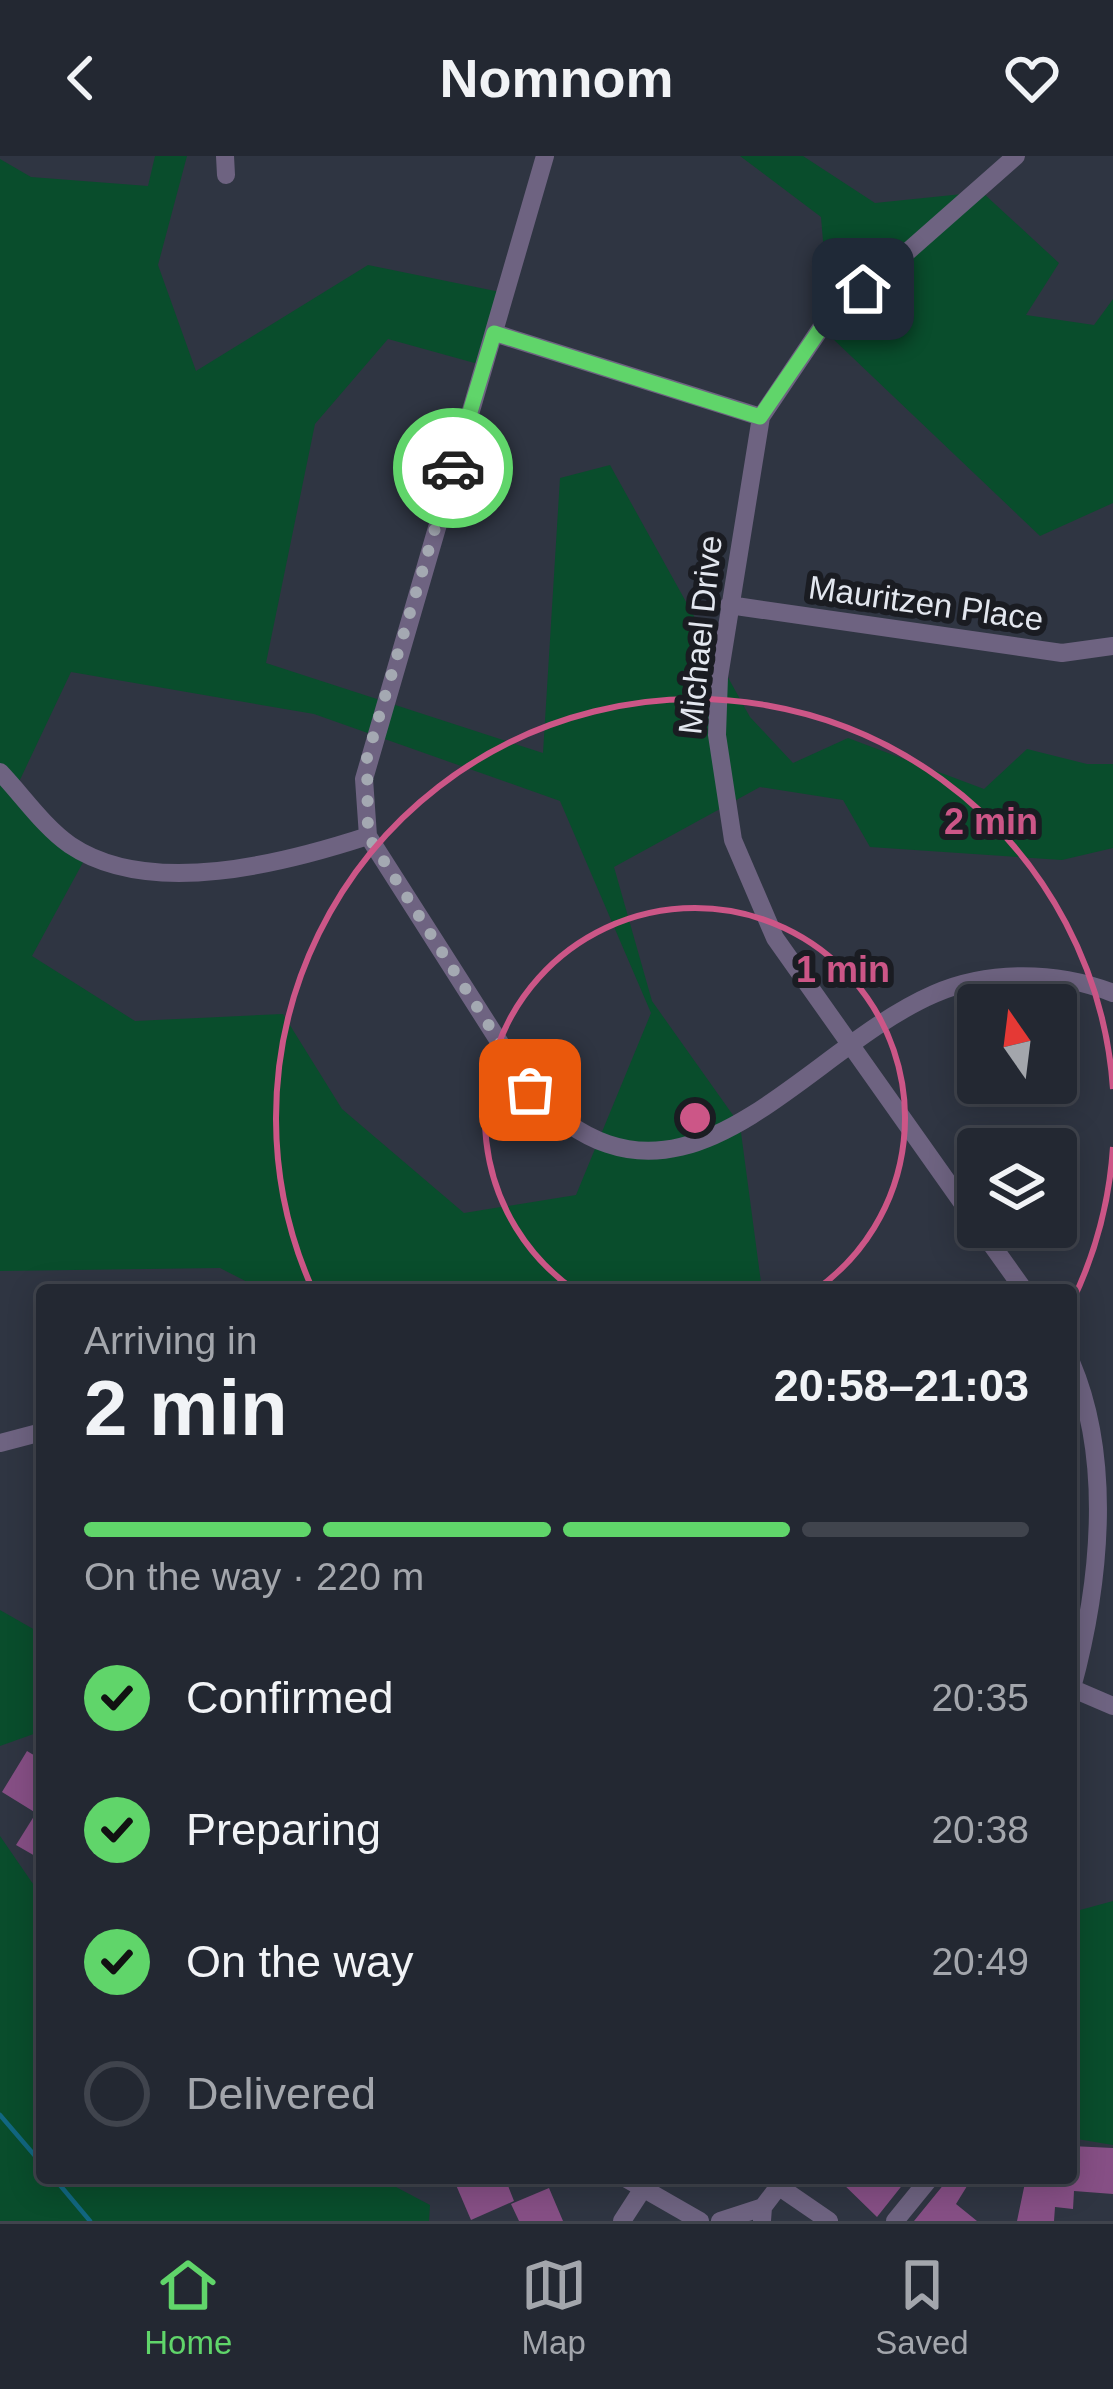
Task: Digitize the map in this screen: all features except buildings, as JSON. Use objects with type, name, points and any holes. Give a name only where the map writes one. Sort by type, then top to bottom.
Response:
[{"type":"street","points":[[545,156],[367,757],[368,836],[530,1090],[562,1120],[606,1143],[629,1151],[659,1150],[725,1134],[930,996],[971,982],[1047,977],[1113,993]]},
{"type":"street","name":"Michael Drive","points":[[957,1195],[775,938],[733,840],[716,735],[729,605],[760,417],[821,328],[1013,157]]},
{"type":"street","points":[[494,333],[760,417]]},
{"type":"street","name":"Mauritzen Place","points":[[729,605],[1062,653],[1113,646]]},
{"type":"street","points":[[0,772],[70,845],[126,865],[236,869],[296,859],[368,836]]},
{"type":"street","name":"Michael Drive","points":[[994,1248],[1020,1284]]},
{"type":"street","points":[[1077,1378],[1098,1432],[1105,1508],[1077,1667]]},
{"type":"street","points":[[0,1443],[36,1434]]},
{"type":"street","points":[[1077,1690],[1113,1706]]},
{"type":"street","points":[[634,2184],[700,2221]]},
{"type":"street","points":[[720,2221],[763,2214],[782,2184]]},
{"type":"street","points":[[784,2184],[825,2220]]},
{"type":"street","points":[[895,2221],[925,2184]]},
{"type":"street","points":[[622,2221],[642,2190]]},
{"type":"green space","points":[[155,156],[187,156],[158,265],[196,371],[368,265],[510,294],[489,367],[388,339],[315,424],[266,663],[543,753],[560,478],[610,465],[750,717],[793,763],[848,738],[984,789],[1027,749],[1087,764],[1113,764],[1113,848],[1062,860],[870,847],[843,800],[760,787],[614,867],[652,1001],[740,1125],[761,1284],[251,1284],[220,1268],[0,1271],[0,159],[31,177],[148,186]],"holes":[[[71,672],[314,714],[560,801],[651,1013],[576,1195],[464,1213],[342,1109],[283,1014],[135,1021],[32,956],[87,855],[18,784]]]},
{"type":"green space","points":[[740,156],[803,156],[875,203],[982,192],[1059,263],[1026,315],[1094,325],[1113,299],[1113,503],[1040,536],[831,337],[821,217]]},
{"type":"green space","points":[[0,1610],[36,1631],[36,1733],[0,1746]]},
{"type":"green space","points":[[0,1836],[36,1888],[36,2184],[390,2184],[430,2205],[429,2221],[0,2221]]},
{"type":"green space","points":[[1113,1901],[1113,2145],[1077,2139],[1077,1908]]},
{"type":"waterway","points":[[0,2115],[36,2157]]},
{"type":"waterway","points":[[59,2184],[90,2221]]},
{"type":"way so far","points":[[453,468],[367,757],[364,807],[368,836],[530,1090]]},
{"type":"route","points":[[453,468],[494,333],[760,417],[821,328],[863,289]]}]
